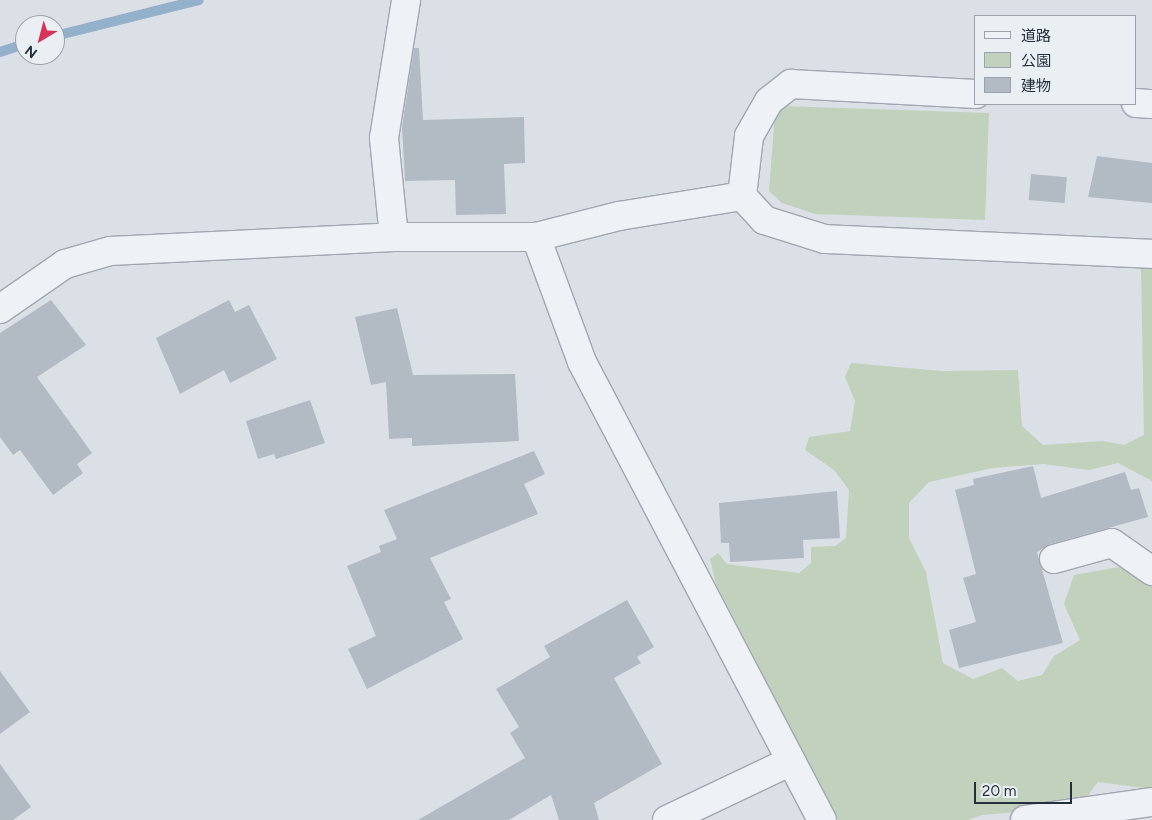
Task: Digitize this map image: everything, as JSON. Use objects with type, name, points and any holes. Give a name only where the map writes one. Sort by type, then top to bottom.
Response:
[{"type":"street","points":[[394,236],[384,138],[406,0]]},
{"type":"street","points":[[974,94],[792,84],[769,101],[749,136],[742,196],[764,220],[825,239],[1152,254]]},
{"type":"street","points":[[1137,103],[1152,104]]},
{"type":"street","points":[[0,309],[65,264],[110,251],[394,236],[536,236],[619,216],[742,196]]},
{"type":"street","points":[[536,236],[582,362],[822,820]]},
{"type":"street","points":[[1054,559],[1112,543],[1152,572]]},
{"type":"street","points":[[667,820],[791,761]]},
{"type":"street","points":[[1025,820],[1152,802]]},
{"type":"green space","points":[[783,106],[989,113],[985,220],[815,214],[782,203],[769,191],[775,113]]},
{"type":"green space","points":[[1152,263],[1152,481],[1118,463],[1089,470],[1043,464],[993,468],[929,482],[909,503],[909,538],[926,572],[943,663],[973,679],[1002,668],[1018,681],[1042,675],[1054,656],[1080,640],[1064,604],[1074,575],[1119,567],[1152,580],[1152,789],[1098,782],[1079,807],[982,815],[968,820],[838,820],[716,584],[710,559],[718,553],[727,564],[799,573],[811,563],[811,547],[835,546],[846,538],[849,490],[834,470],[805,450],[809,437],[850,431],[855,401],[845,377],[851,363],[942,371],[1018,370],[1022,426],[1043,445],[1103,441],[1124,445],[1144,435],[1141,267]]},
{"type":"building","points":[[414,48],[419,48],[423,120],[524,117],[525,163],[504,164],[506,214],[456,215],[455,180],[405,181],[402,127]]},
{"type":"building","points":[[1097,156],[1152,163],[1152,203],[1088,197]]},
{"type":"building","points":[[1031,174],[1067,177],[1065,203],[1029,200]]},
{"type":"building","points":[[51,300],[86,345],[37,377],[92,453],[77,464],[83,473],[53,495],[20,450],[13,455],[0,437],[0,333]]},
{"type":"building","points":[[229,300],[235,312],[249,305],[277,359],[230,383],[224,370],[180,394],[156,338]]},
{"type":"building","points":[[397,308],[413,375],[515,374],[519,441],[412,446],[412,438],[389,439],[386,382],[371,385],[355,317]]},
{"type":"building","points":[[310,400],[325,443],[276,459],[274,454],[258,459],[246,421]]},
{"type":"building","points":[[534,451],[545,474],[524,484],[538,514],[430,558],[451,599],[444,602],[463,639],[367,689],[348,649],[376,636],[347,566],[381,552],[379,546],[397,539],[384,510]]},
{"type":"building","points":[[1033,466],[1041,498],[1125,472],[1131,490],[1139,488],[1148,517],[1050,544],[1037,552],[1063,643],[959,668],[949,630],[976,622],[963,578],[976,574],[955,490],[974,485],[973,479]]},
{"type":"building","points":[[837,491],[840,538],[803,540],[804,558],[730,562],[729,543],[721,543],[719,503]]},
{"type":"building","points":[[627,600],[654,647],[637,657],[641,663],[614,678],[662,764],[594,803],[599,820],[559,820],[551,795],[509,820],[418,820],[525,758],[510,733],[519,727],[496,689],[550,657],[544,646]]},
{"type":"building","points":[[0,671],[30,712],[0,734]]},
{"type":"building","points":[[0,764],[31,807],[13,820],[0,820]]},
{"type":"waterway","points":[[65,34],[199,0]]},
{"type":"waterway","points":[[0,52],[15,47]]}]
